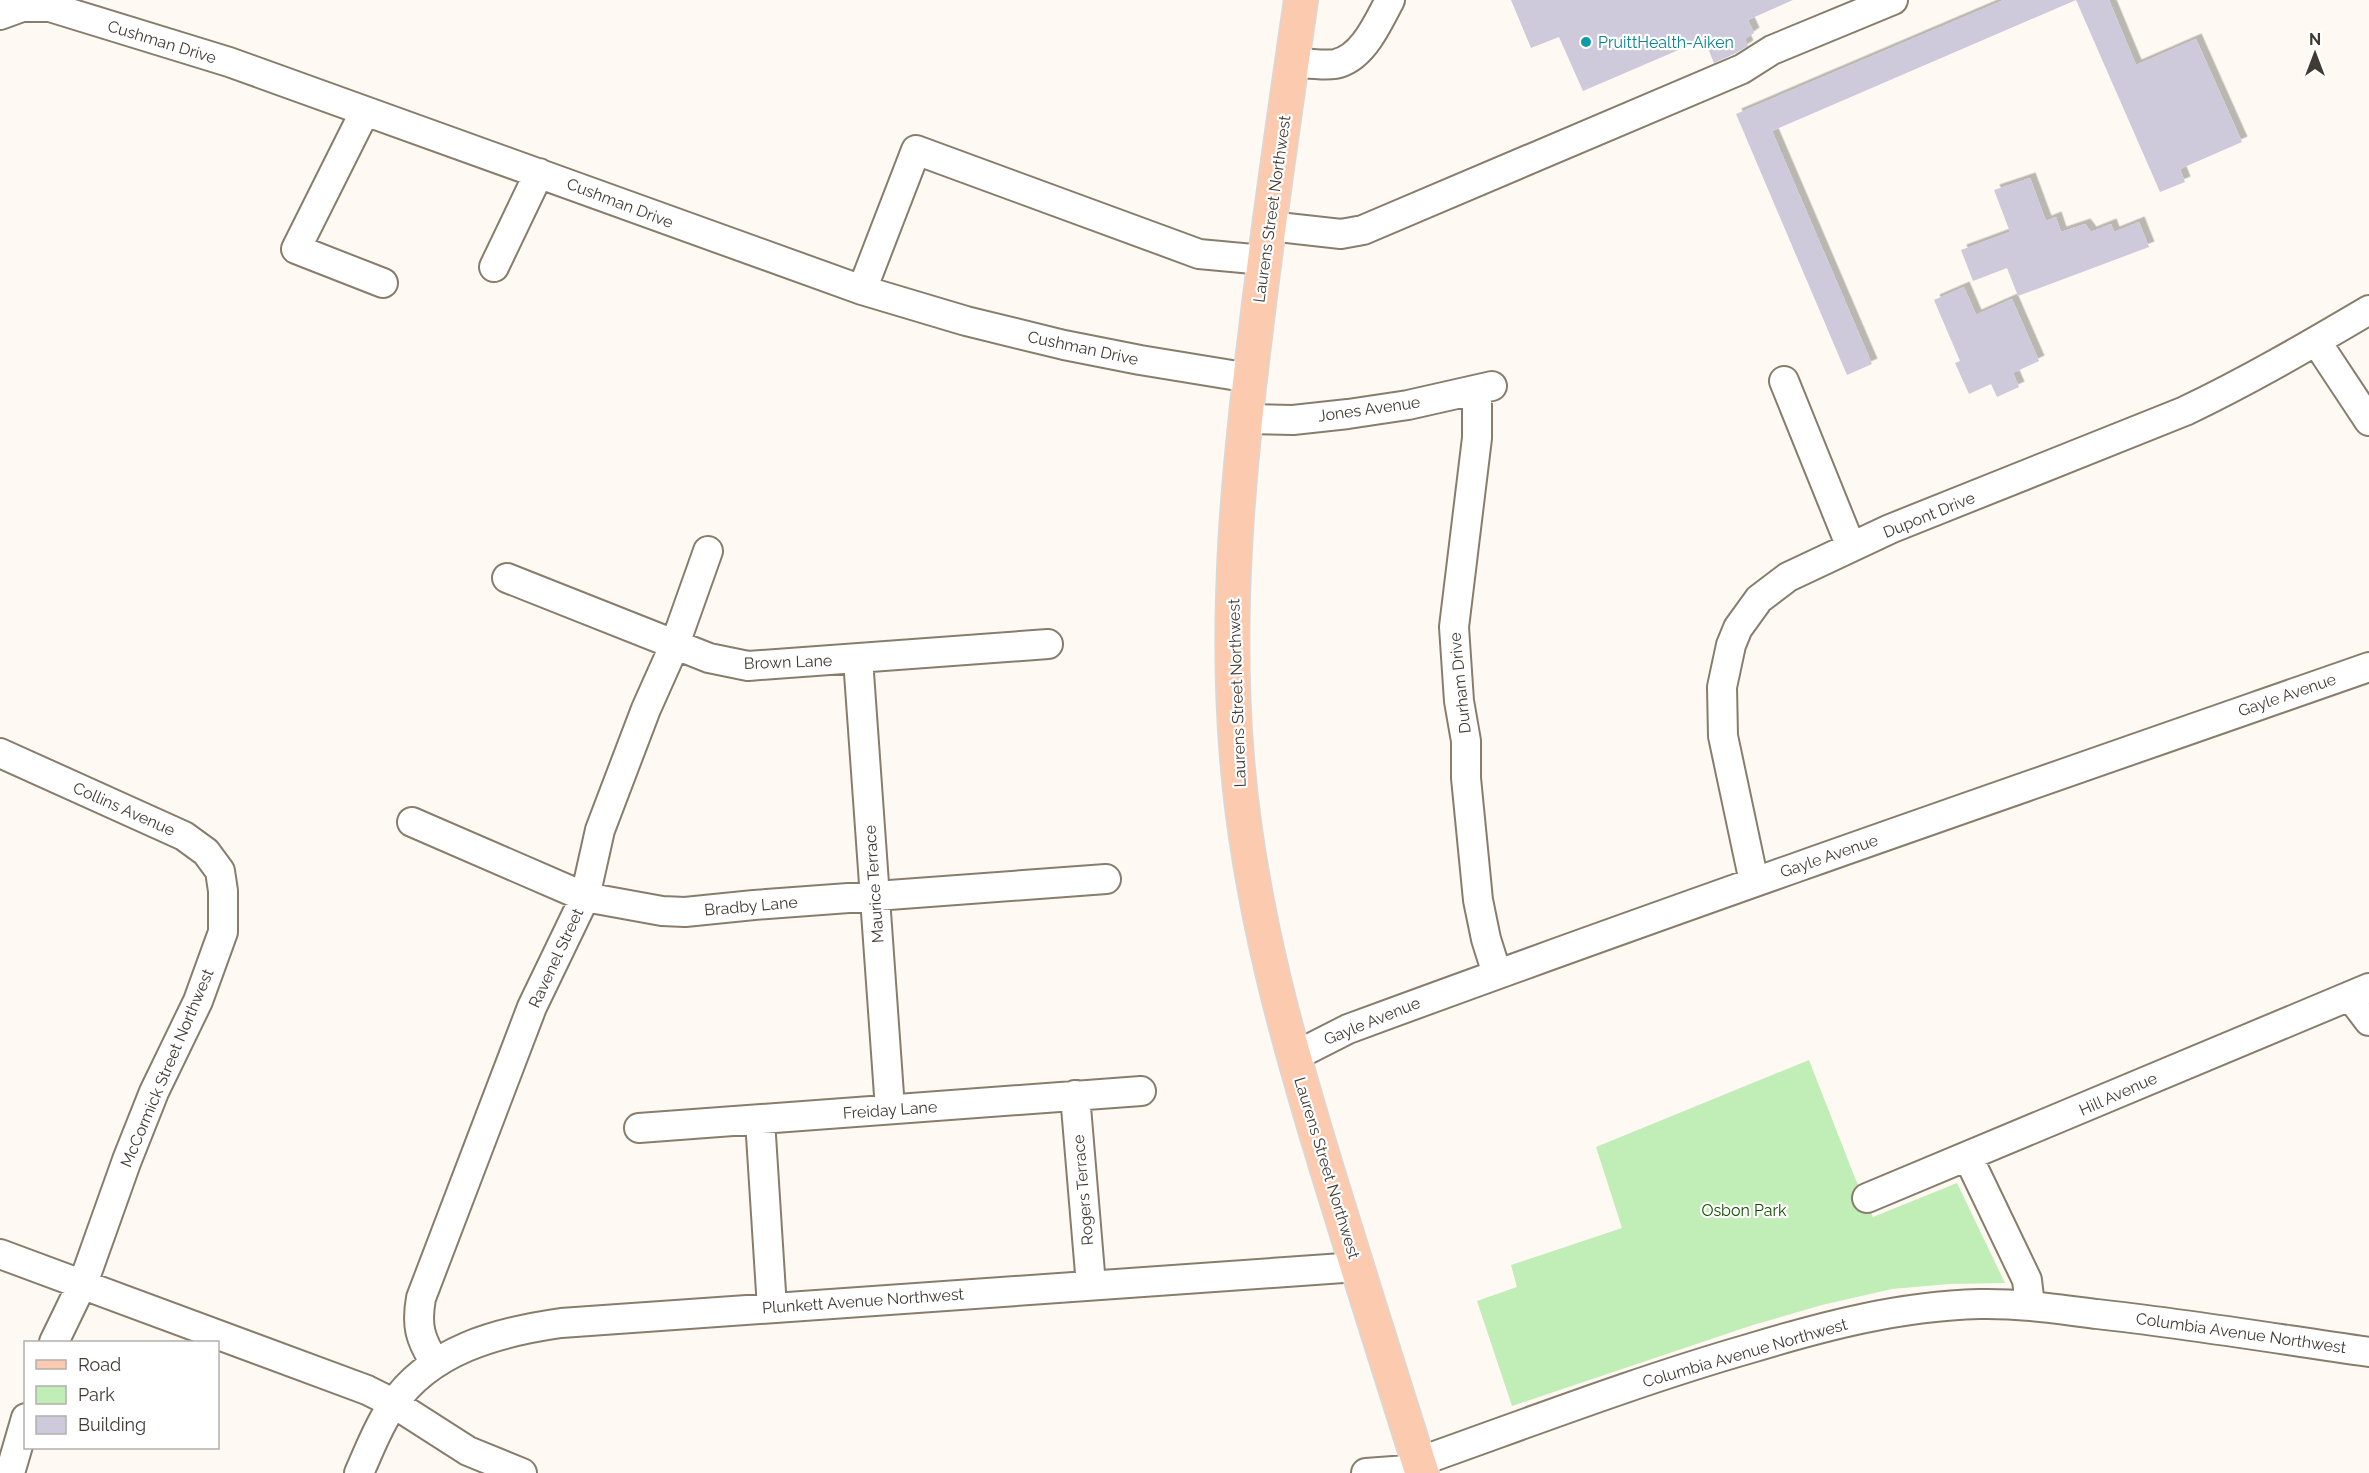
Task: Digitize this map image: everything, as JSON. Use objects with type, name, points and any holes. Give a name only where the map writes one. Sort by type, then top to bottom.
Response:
[{"type":"main road","name":"Laurens Street Northwest","points":[[1301,0],[1264,260],[1245,419],[1233,566],[1232,650],[1237,759],[1250,860],[1271,972],[1293,1057],[1420,1468]]},
{"type":"street","points":[[1292,62],[1325,65],[1350,58],[1367,39],[1390,0]]},
{"type":"street","points":[[1269,226],[1341,234],[1363,230],[1742,69],[1772,50],[1893,0]]},
{"type":"street","name":"Cushman Drive","points":[[0,15],[21,7],[50,7],[230,62],[742,249],[862,290],[966,321],[1064,345],[1250,378]]},
{"type":"street","points":[[364,111],[296,249],[383,283]]},
{"type":"street","points":[[862,290],[916,150],[1199,254],[1264,260]]},
{"type":"street","points":[[494,267],[539,173]]},
{"type":"street","name":"Dupont Drive","points":[[1754,882],[1724,736],[1722,687],[1731,645],[1748,613],[1773,587],[1788,577],[1890,529],[2184,411],[2227,391],[2369,310]]},
{"type":"street","points":[[2316,341],[2369,421]]},
{"type":"street","points":[[1784,381],[1851,547]]},
{"type":"street","name":"Jones Avenue","points":[[1245,419],[1293,420],[1348,414],[1408,405],[1484,388]]},
{"type":"street","name":"Durham Drive","points":[[1484,388],[1454,627],[1455,657],[1466,741],[1466,778],[1478,900],[1485,939],[1497,974]]},
{"type":"street","name":"Ravenel Street","points":[[435,1362],[423,1343],[418,1325],[421,1298],[532,1007],[585,897],[600,830],[646,709],[675,644],[708,551]]},
{"type":"street","name":"Brown Lane","points":[[507,578],[709,658],[748,666],[1048,644]]},
{"type":"street","name":"Maurice Terrace","points":[[858,659],[890,1109]]},
{"type":"street","name":"Gayle Avenue","points":[[1293,1057],[1348,1029],[1497,974],[2369,667]]},
{"type":"street","name":"Collins Avenue","points":[[0,753],[184,836],[206,852],[220,871],[223,891]]},
{"type":"street","name":"Bradby Lane","points":[[412,822],[585,897],[662,911],[685,912],[1106,879]]},
{"type":"street","name":"McCormick Street Northwest","points":[[54,1341],[81,1285],[154,1092],[198,1001],[223,932],[223,891]]},
{"type":"street","points":[[2360,992],[2369,1021]]},
{"type":"street","name":"Hill Avenue","points":[[1866,1198],[2360,992]]},
{"type":"street","name":"Freiday Lane","points":[[639,1128],[1141,1091]]},
{"type":"street","name":"Rogers Terrace","points":[[1075,1095],[1091,1285]]},
{"type":"street","points":[[760,1120],[772,1308]]},
{"type":"street","points":[[1968,1157],[2027,1280],[2030,1306]]},
{"type":"street","points":[[0,1254],[367,1390],[468,1450],[522,1473]]},
{"type":"street","name":"Plunkett Avenue Northwest","points":[[393,1404],[410,1383],[435,1362],[475,1343],[532,1327],[561,1323],[1357,1267]]},
{"type":"street","name":"Columbia Avenue Northwest","points":[[1366,1473],[1420,1468],[1683,1368],[1819,1328],[1942,1306],[1983,1304],[2030,1306],[2132,1318],[2369,1352]]},
{"type":"street","points":[[359,1473],[385,1416],[393,1404]]},
{"type":"street","points":[[10,1473],[24,1425]]},
{"type":"green space","name":"Osbon Park","points":[[1809,1060],[1855,1178],[1873,1217],[1957,1183],[2005,1283],[1949,1284],[1892,1289],[1822,1305],[1753,1325],[1512,1406],[1477,1301],[1517,1287],[1511,1265],[1622,1228],[1596,1147]]},
{"type":"building","points":[[1511,0],[1793,0],[1748,20],[1754,33],[1745,39],[1748,46],[1714,63],[1704,39],[1583,91],[1559,37],[1531,48]]},
{"type":"building","points":[[2004,0],[2076,0],[1772,131],[1872,364],[1847,375],[1736,114]]},
{"type":"building","points":[[2076,0],[2109,0],[2136,65],[2196,39],[2242,142],[2180,169],[2185,182],[2160,192]]},
{"type":"building","points":[[2030,178],[2046,221],[2056,217],[2061,232],[2085,224],[2091,232],[2111,224],[2114,232],[2139,222],[2149,247],[2018,296],[2007,268],[1973,281],[1961,250],[2010,232],[1994,190]]},
{"type":"building","points":[[1964,287],[1976,315],[2012,299],[2039,361],[2013,373],[2019,387],[1997,397],[1991,384],[1969,394],[1955,363],[1960,361],[1934,300]]},
{"type":"place","name":"PruittHealth-Aiken","points":[[1586,42]]}]
